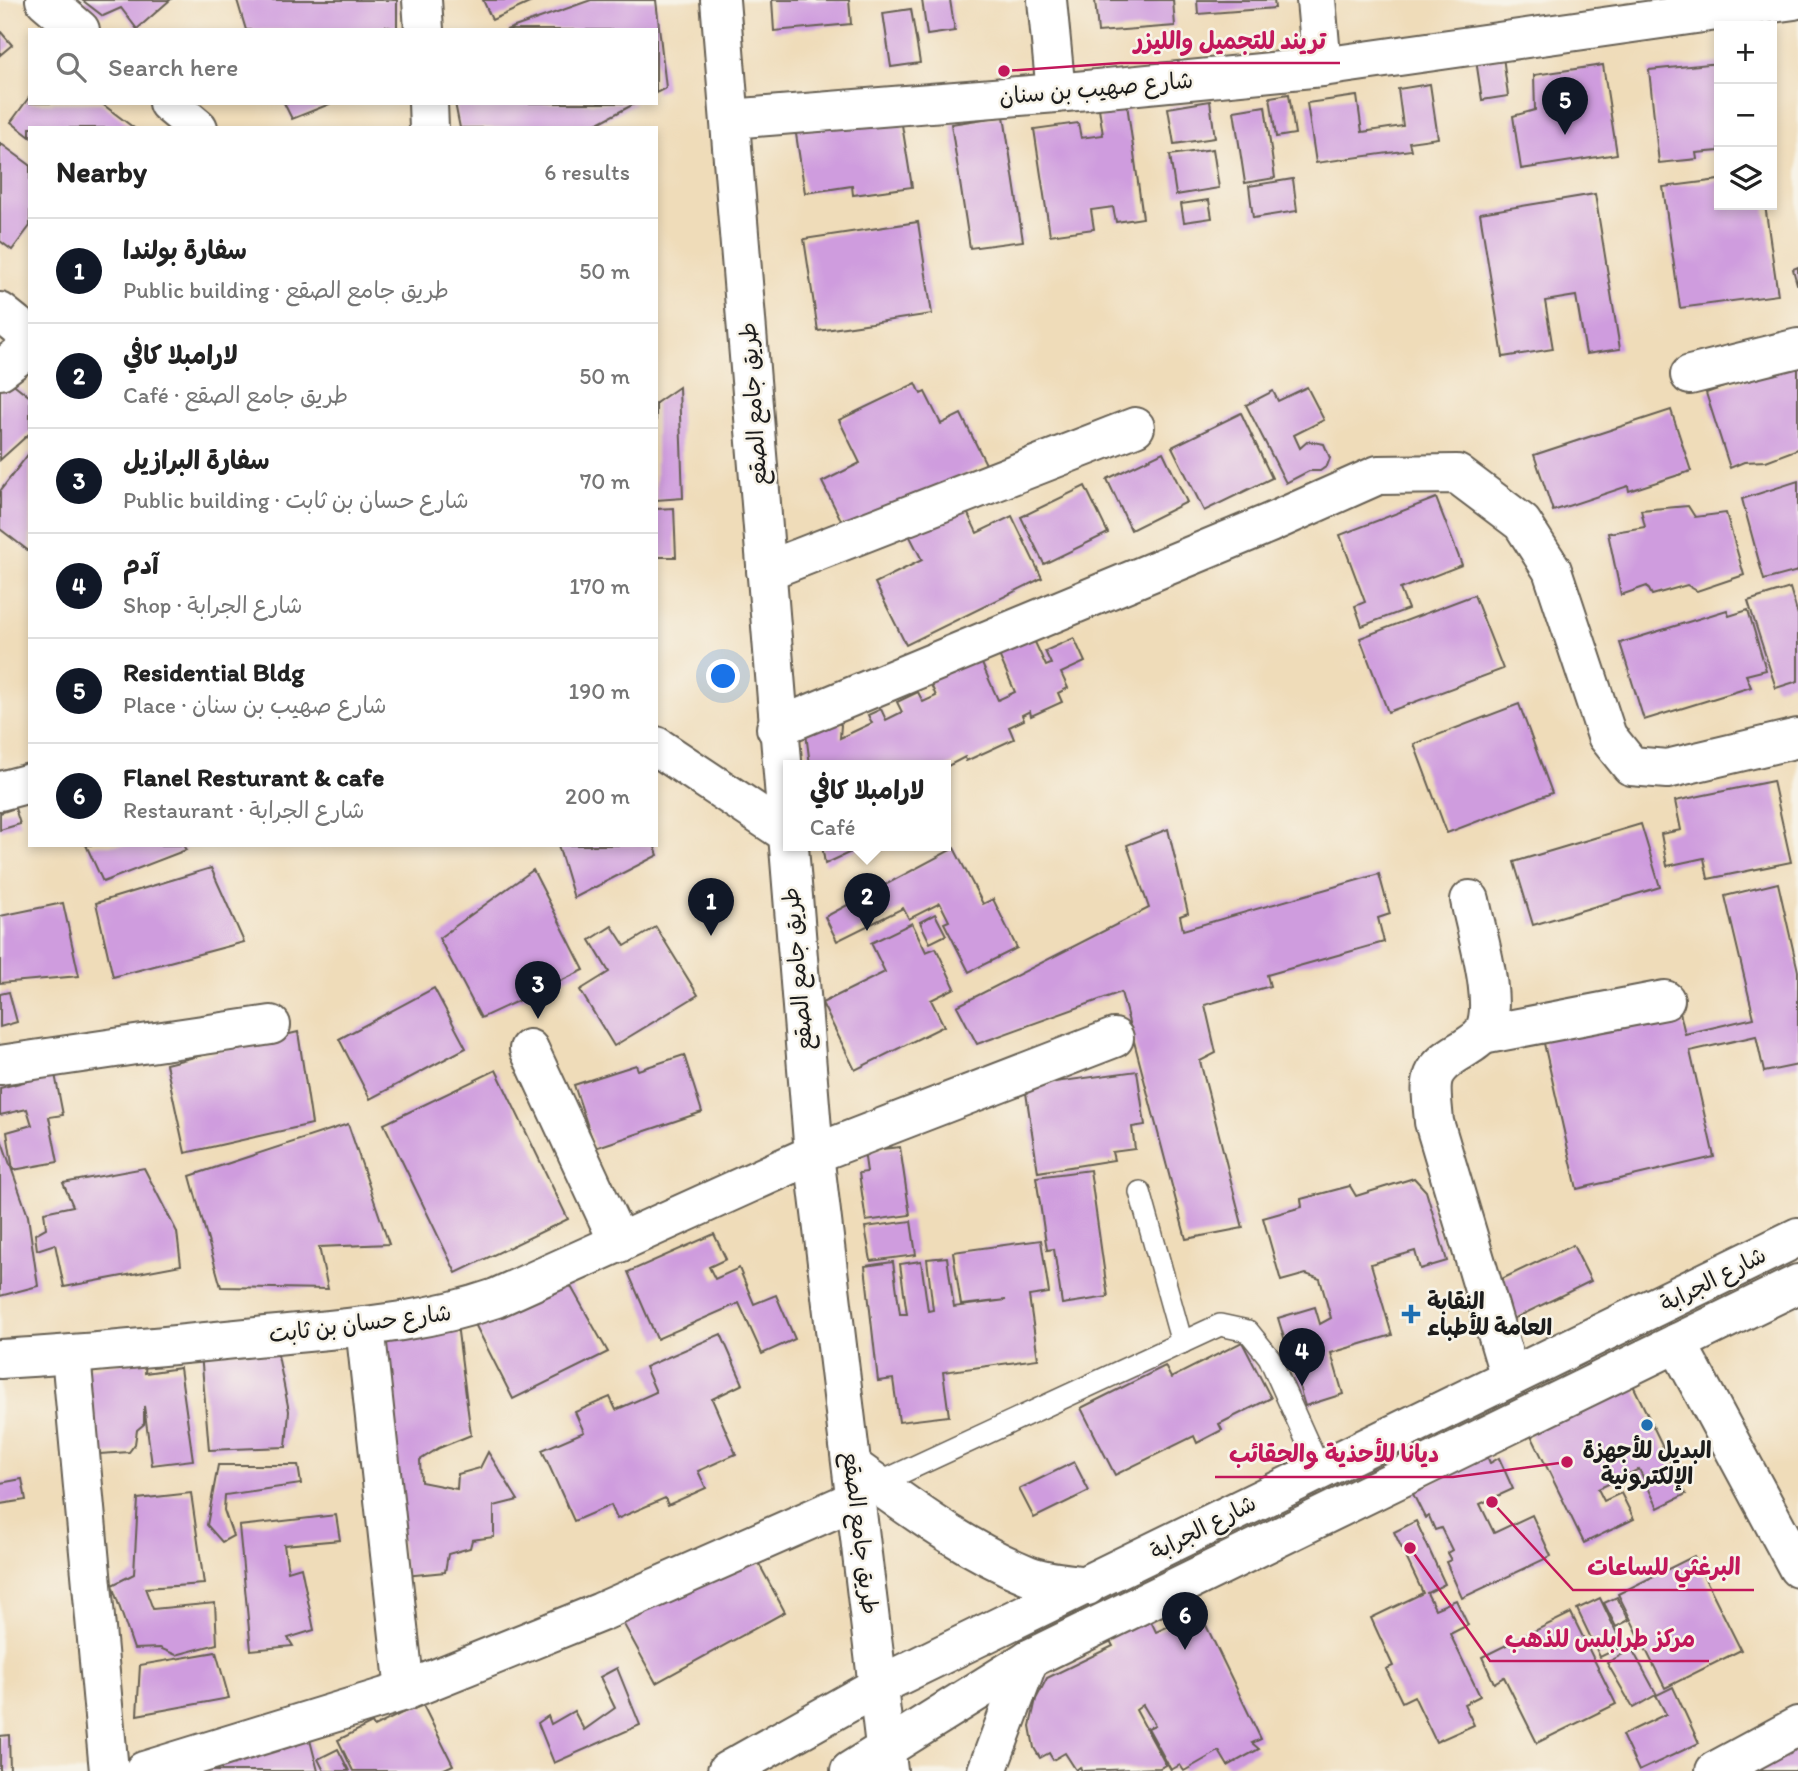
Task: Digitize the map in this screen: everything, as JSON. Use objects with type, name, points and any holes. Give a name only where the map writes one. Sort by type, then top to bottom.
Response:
[{"type":"street","points":[[45,0],[78,28]]},
{"type":"street","points":[[422,0],[424,28]]},
{"type":"street","name":"طريق جامع الصقع","points":[[720,0],[783,809]]},
{"type":"street","points":[[1047,0],[1056,93]]},
{"type":"street","points":[[1316,0],[1322,67]]},
{"type":"street","name":"شارع صهيب بن سنان","points":[[730,119],[1056,93],[1322,67],[1776,1]]},
{"type":"street","points":[[170,105],[196,126]]},
{"type":"street","points":[[428,105],[429,126]]},
{"type":"street","points":[[0,312],[28,334]]},
{"type":"street","points":[[1690,375],[1798,348]]},
{"type":"street","points":[[0,370],[28,349]]},
{"type":"street","points":[[766,571],[1135,427]]},
{"type":"street","points":[[776,728],[1270,523],[1378,475],[1457,474],[1522,523],[1552,570],[1607,736],[1631,766],[1667,769],[1798,738]]},
{"type":"street","points":[[658,747],[783,831]]},
{"type":"street","points":[[0,791],[28,784]]},
{"type":"street","name":"طريق جامع الصقع","points":[[787,851],[814,1154],[863,1483],[887,1761]]},
{"type":"street","points":[[1470,900],[1489,996],[1487,1021],[1482,1035]]},
{"type":"street","points":[[1510,1377],[1434,1122],[1431,1082],[1439,1063],[1482,1035],[1665,1000]]},
{"type":"street","points":[[0,1065],[271,1025]]},
{"type":"street","name":"شارع حسان بن ثابت","points":[[0,1359],[71,1355],[434,1318],[465,1309],[619,1243],[814,1154],[1114,1038]]},
{"type":"street","points":[[528,1049],[619,1243]]},
{"type":"street","name":"شارع الجرابة","points":[[727,1771],[880,1685],[1087,1586],[1319,1468],[1663,1305],[1798,1237]]},
{"type":"street","name":"شارع الجرابة","points":[[850,1771],[887,1761],[1029,1659],[1798,1284]]},
{"type":"street","points":[[365,1326],[405,1691]]},
{"type":"street","points":[[1677,1343],[1798,1569]]},
{"type":"street","points":[[71,1355],[109,1771]]},
{"type":"street","points":[[144,1771],[405,1691],[601,1612],[863,1483],[1030,1576],[1087,1586]]},
{"type":"street","points":[[987,1771],[1029,1659]]},
{"type":"street","points":[[1715,1771],[1798,1726]]},
{"type":"lane","points":[[1140,1192],[1182,1343]]},
{"type":"lane","points":[[863,1483],[1220,1325],[1248,1331],[1269,1357],[1319,1468]]},
{"type":"building","points":[[82,0],[170,0],[138,28],[121,8],[103,16]]},
{"type":"building","points":[[237,0],[397,0],[397,28],[245,28]]},
{"type":"building","points":[[483,0],[536,0],[492,20]]},
{"type":"building","points":[[591,0],[656,0],[666,88],[658,92],[658,28],[512,28]]},
{"type":"building","points":[[772,0],[849,0],[851,24],[774,31]]},
{"type":"building","points":[[922,0],[950,0],[955,31],[927,35]]},
{"type":"building","points":[[1095,0],[1173,0],[1175,26],[1098,32]]},
{"type":"building","points":[[1197,0],[1274,0],[1275,8],[1198,14]]},
{"type":"building","points":[[911,9],[920,63],[891,67],[883,13]]},
{"type":"building","points":[[0,31],[12,45],[0,55]]},
{"type":"building","points":[[1503,56],[1508,96],[1482,100],[1476,60]]},
{"type":"building","points":[[1714,64],[1714,151],[1696,153],[1697,159],[1659,163],[1649,70]]},
{"type":"building","points":[[1603,65],[1617,154],[1521,169],[1513,116],[1535,110],[1534,75]]},
{"type":"building","points":[[1430,84],[1438,138],[1409,142],[1411,150],[1316,163],[1307,103],[1357,96],[1362,132],[1403,126],[1398,89]]},
{"type":"building","points":[[1289,94],[1295,134],[1276,137],[1270,97]]},
{"type":"building","points":[[28,99],[28,105],[104,105],[131,126],[28,126],[28,135],[11,122]]},
{"type":"building","points":[[1210,101],[1215,138],[1174,144],[1168,108]]},
{"type":"building","points":[[1127,104],[1143,218],[1116,222],[1113,207],[1091,210],[1094,229],[1050,235],[1034,129],[1078,123],[1081,138],[1103,135],[1099,108]]},
{"type":"building","points":[[285,105],[327,105],[292,119]]},
{"type":"building","points":[[455,105],[632,105],[593,126],[460,126]]},
{"type":"building","points":[[899,106],[912,187],[853,195],[852,186],[805,193],[794,121]]},
{"type":"building","points":[[1265,106],[1275,178],[1245,183],[1234,111]]},
{"type":"building","points":[[1004,116],[1023,241],[970,248],[951,124]]},
{"type":"building","points":[[0,143],[28,164],[28,229],[12,250],[0,241]]},
{"type":"building","points":[[1213,149],[1219,188],[1176,195],[1170,155]]},
{"type":"building","points":[[1293,179],[1297,211],[1253,218],[1249,186]]},
{"type":"building","points":[[1714,181],[1714,210],[1766,210],[1778,295],[1680,308],[1663,187]]},
{"type":"building","points":[[1595,194],[1620,349],[1586,354],[1576,296],[1545,301],[1553,349],[1503,357],[1480,213]]},
{"type":"building","points":[[1209,200],[1212,218],[1184,222],[1181,204]]},
{"type":"building","points":[[918,222],[932,314],[818,331],[804,239]]},
{"type":"building","points":[[1798,267],[1798,284],[1797,284],[1793,269]]},
{"type":"building","points":[[1798,362],[1798,449],[1766,461],[1744,462],[1730,468],[1706,393]]},
{"type":"building","points":[[6,378],[28,395],[28,435],[0,460],[0,384]]},
{"type":"building","points":[[916,383],[921,394],[925,392],[941,424],[961,414],[986,464],[847,532],[822,482],[860,463],[839,420]]},
{"type":"building","points":[[679,387],[683,498],[658,500],[658,402]]},
{"type":"building","points":[[1307,387],[1324,420],[1294,435],[1300,448],[1308,441],[1324,444],[1330,458],[1327,466],[1320,471],[1309,471],[1286,483],[1246,405],[1273,391],[1278,401]]},
{"type":"building","points":[[1671,410],[1691,471],[1629,491],[1628,486],[1553,511],[1534,455]]},
{"type":"building","points":[[1241,413],[1272,478],[1204,511],[1172,447]]},
{"type":"building","points":[[1163,452],[1187,502],[1131,530],[1107,479]]},
{"type":"building","points":[[28,455],[28,550],[0,529],[0,491]]},
{"type":"building","points":[[1798,481],[1798,571],[1764,580],[1742,499]]},
{"type":"building","points":[[1085,486],[1108,533],[1044,564],[1021,517]]},
{"type":"building","points":[[960,497],[977,533],[1012,516],[1042,578],[906,645],[875,583],[922,560],[904,525]]},
{"type":"building","points":[[1436,498],[1462,565],[1400,589],[1408,609],[1362,626],[1355,606],[1365,602],[1340,535]]},
{"type":"building","points":[[1688,506],[1695,517],[1726,513],[1744,575],[1697,591],[1687,585],[1652,595],[1647,586],[1621,595],[1608,533],[1645,527],[1641,510]]},
{"type":"building","points":[[674,508],[676,557],[658,557],[658,509]]},
{"type":"building","points":[[1790,588],[1798,615],[1798,681],[1776,688],[1748,601]]},
{"type":"building","points":[[1474,595],[1503,669],[1388,712],[1360,638]]},
{"type":"building","points":[[1727,610],[1729,616],[1748,610],[1766,670],[1746,675],[1751,687],[1644,720],[1620,643]]},
{"type":"building","points":[[1074,638],[1085,662],[1061,673],[1068,688],[1058,693],[1062,702],[1031,716],[1030,711],[1022,715],[1024,720],[1009,727],[1014,739],[966,761],[965,757],[951,764],[951,760],[809,760],[806,733],[831,715],[841,725],[840,738],[872,723],[868,715],[881,709],[886,720],[902,712],[897,702],[918,692],[923,702],[936,696],[926,673],[976,650],[998,700],[1015,692],[993,641],[1034,640],[1046,666],[1051,664],[1045,651]]},
{"type":"building","points":[[1519,704],[1552,793],[1447,833],[1414,744]]},
{"type":"building","points":[[1773,781],[1791,862],[1708,879],[1704,858],[1667,866],[1661,834],[1681,830],[1675,801]]},
{"type":"building","points":[[15,808],[20,824],[0,830],[0,813]]},
{"type":"building","points":[[1641,824],[1660,887],[1533,925],[1514,862]]},
{"type":"building","points":[[1168,829],[1188,913],[1180,916],[1183,930],[1379,874],[1390,914],[1378,918],[1384,942],[1267,975],[1270,986],[1205,1005],[1216,1053],[1200,1061],[1243,1228],[1186,1239],[1121,992],[977,1044],[957,1006],[1149,908],[1127,845]]},
{"type":"building","points":[[87,847],[184,847],[186,850],[103,882]]},
{"type":"building","points":[[559,847],[655,847],[658,855],[574,898]]},
{"type":"building","points":[[954,848],[983,904],[993,899],[1017,948],[969,972],[944,923],[949,921],[940,903],[909,919],[903,908],[837,941],[825,917]]},
{"type":"building","points":[[823,851],[853,851],[825,864]]},
{"type":"building","points":[[211,868],[244,942],[113,977],[96,903]]},
{"type":"building","points":[[533,870],[584,970],[481,1018],[439,938]]},
{"type":"building","points":[[1778,883],[1798,971],[1798,1065],[1764,1072],[1756,1036],[1690,1051],[1714,1157],[1577,1189],[1543,1039],[1679,1008],[1685,1034],[1754,1018],[1725,896]]},
{"type":"building","points":[[63,903],[79,976],[0,983],[0,916]]},
{"type":"building","points":[[935,914],[946,935],[930,943],[920,922]]},
{"type":"building","points":[[912,923],[926,952],[936,948],[955,988],[931,1000],[944,1026],[855,1070],[822,1003],[885,972],[871,943]]},
{"type":"building","points":[[612,926],[625,946],[656,927],[698,995],[614,1046],[580,990],[609,972],[590,940]]},
{"type":"building","points":[[434,988],[466,1048],[370,1099],[339,1039]]},
{"type":"building","points":[[9,992],[17,1022],[0,1027],[0,994]]},
{"type":"building","points":[[298,1032],[312,1124],[185,1153],[166,1064]]},
{"type":"building","points":[[684,1055],[702,1112],[595,1148],[574,1085],[636,1065],[638,1070]]},
{"type":"building","points":[[496,1070],[568,1219],[456,1273],[384,1124]]},
{"type":"building","points":[[1137,1071],[1145,1125],[1132,1127],[1135,1149],[1112,1152],[1114,1160],[1038,1172],[1025,1086]]},
{"type":"building","points":[[55,1074],[63,1115],[49,1117],[58,1162],[13,1170],[7,1132],[32,1125],[27,1109],[0,1115],[0,1088]]},
{"type":"building","points":[[348,1124],[389,1244],[319,1247],[328,1289],[221,1287],[190,1176]]},
{"type":"building","points":[[0,1136],[28,1216],[38,1286],[0,1296]]},
{"type":"building","points":[[900,1147],[910,1215],[866,1221],[859,1173],[867,1172],[864,1151]]},
{"type":"building","points":[[144,1168],[177,1232],[181,1265],[64,1287],[55,1244],[37,1250],[35,1234],[46,1228],[44,1212],[73,1206],[63,1183]]},
{"type":"building","points":[[1090,1170],[1108,1297],[1062,1304],[1054,1249],[1047,1250],[1036,1177]]},
{"type":"building","points":[[1414,1178],[1426,1191],[1447,1261],[1420,1269],[1415,1251],[1371,1264],[1392,1335],[1331,1353],[1343,1394],[1305,1406],[1278,1318],[1315,1307],[1320,1324],[1331,1318],[1320,1279],[1306,1274],[1281,1281],[1263,1218],[1302,1207],[1301,1199],[1350,1186],[1356,1196]]},
{"type":"building","points":[[911,1221],[916,1255],[871,1261],[865,1227]]},
{"type":"building","points":[[714,1234],[726,1259],[709,1267],[715,1279],[739,1268],[754,1304],[776,1295],[795,1339],[762,1354],[739,1303],[657,1339],[628,1272]]},
{"type":"building","points":[[1041,1240],[1049,1293],[1029,1296],[1038,1359],[943,1372],[949,1416],[899,1422],[893,1379],[878,1381],[865,1266],[893,1262],[900,1314],[907,1314],[900,1264],[921,1261],[928,1311],[933,1310],[927,1259],[947,1257],[954,1307],[1006,1300],[961,1305],[953,1252]]},
{"type":"building","points":[[1573,1245],[1591,1281],[1507,1322],[1489,1285]]},
{"type":"building","points":[[569,1283],[608,1352],[513,1399],[474,1322]]},
{"type":"building","points":[[457,1324],[471,1435],[439,1448],[420,1460],[421,1482],[457,1489],[458,1474],[480,1468],[488,1452],[518,1500],[494,1506],[494,1537],[472,1540],[470,1548],[448,1554],[445,1572],[405,1576],[379,1338]]},
{"type":"building","points":[[721,1334],[743,1384],[712,1399],[736,1454],[698,1471],[706,1488],[668,1505],[665,1498],[617,1519],[611,1505],[574,1521],[542,1450],[584,1432],[575,1412],[610,1397],[616,1410],[656,1392],[645,1367]]},
{"type":"building","points":[[1242,1342],[1271,1398],[1219,1424],[1222,1430],[1197,1443],[1194,1436],[1115,1475],[1081,1408],[1165,1366],[1171,1378]]},
{"type":"building","points":[[277,1350],[289,1411],[286,1447],[209,1450],[201,1353]]},
{"type":"building","points":[[146,1360],[145,1373],[180,1368],[193,1460],[152,1465],[144,1406],[144,1424],[137,1430],[135,1444],[129,1452],[85,1455],[82,1369]]},
{"type":"building","points":[[1631,1381],[1686,1494],[1658,1508],[1639,1469],[1598,1489],[1604,1501],[1621,1493],[1634,1519],[1584,1543],[1529,1431]]},
{"type":"building","points":[[1487,1456],[1490,1463],[1499,1458],[1513,1489],[1480,1504],[1494,1533],[1532,1515],[1551,1556],[1462,1598],[1446,1562],[1451,1560],[1447,1553],[1452,1550],[1441,1528],[1435,1530],[1429,1516],[1425,1518],[1412,1492]]},
{"type":"building","points":[[1074,1462],[1089,1491],[1034,1518],[1019,1489]]},
{"type":"building","points":[[218,1465],[298,1465],[301,1484],[225,1495],[224,1510],[233,1536],[222,1542],[207,1525]]},
{"type":"building","points":[[22,1479],[26,1500],[0,1504],[0,1483]]},
{"type":"building","points":[[191,1493],[204,1584],[145,1588],[153,1609],[215,1603],[217,1644],[176,1655],[160,1648],[134,1649],[112,1585],[134,1574],[138,1499]]},
{"type":"building","points":[[336,1515],[340,1540],[284,1545],[288,1571],[301,1567],[314,1630],[288,1638],[293,1646],[251,1650],[239,1526]]},
{"type":"building","points":[[1416,1521],[1445,1584],[1427,1593],[1435,1609],[1456,1600],[1468,1625],[1450,1634],[1480,1696],[1464,1704],[1474,1725],[1436,1742],[1414,1696],[1402,1702],[1386,1669],[1393,1666],[1371,1618],[1423,1593],[1394,1532]]},
{"type":"building","points":[[752,1551],[785,1612],[656,1683],[622,1621]]},
{"type":"building","points":[[1694,1556],[1741,1650],[1665,1688],[1618,1594]]},
{"type":"building","points":[[1187,1586],[1261,1739],[1252,1743],[1259,1749],[1228,1766],[1219,1751],[1184,1771],[1180,1765],[1171,1770],[1148,1728],[1155,1725],[1143,1705],[1136,1710],[1166,1765],[1160,1768],[1082,1771],[1080,1767],[1076,1770],[1065,1753],[1053,1760],[1049,1753],[1040,1758],[1034,1748],[1030,1726],[1036,1699],[1047,1678],[1113,1646],[1106,1633],[1147,1613],[1156,1632],[1182,1620],[1170,1595]]},
{"type":"building","points":[[1617,1597],[1629,1620],[1616,1627],[1604,1603]]},
{"type":"building","points":[[1600,1598],[1623,1646],[1600,1657],[1577,1609]]},
{"type":"building","points":[[1571,1613],[1616,1704],[1537,1743],[1504,1677],[1494,1683],[1482,1657]]},
{"type":"building","points":[[1632,1649],[1657,1695],[1673,1687],[1699,1743],[1639,1771],[1622,1735],[1666,1714],[1656,1695],[1633,1708],[1607,1663]]},
{"type":"building","points":[[216,1652],[229,1698],[137,1715],[140,1665]]},
{"type":"building","points":[[617,1668],[640,1725],[554,1763],[538,1723],[548,1716],[551,1724],[574,1711],[584,1730],[615,1708],[600,1677]]},
{"type":"building","points":[[422,1703],[453,1765],[440,1771],[353,1771],[338,1740],[372,1723],[374,1727]]},
{"type":"building","points":[[9,1735],[10,1771],[0,1771],[0,1736]]},
{"type":"building","points":[[310,1740],[318,1771],[160,1771]]},
{"type":"building","points":[[1798,1740],[1798,1771],[1749,1771]]},
{"type":"building","points":[[338,1749],[349,1771],[324,1771],[318,1759]]},
{"type":"place","name":"تريند للتجميل والليزر","points":[[1004,71]]},
{"type":"place","name":"Residential Bldg","points":[[1565,135]]},
{"type":"place","name":"لارامبلا كافي","points":[[867,931]]},
{"type":"place","name":"سفارة بولندا","points":[[711,936]]},
{"type":"place","name":"سفارة البرازيل","points":[[538,1019]]},
{"type":"place","name":"النقابة العامة للأطباء","points":[[1411,1314]]},
{"type":"place","name":"آدم","points":[[1302,1386]]},
{"type":"place","name":"البديل للأجهزة الإلكترونية","points":[[1647,1425]]},
{"type":"place","name":"ديانا للأحذية والحقائب","points":[[1567,1462]]},
{"type":"place","name":"البرغثي للساعات","points":[[1492,1502]]},
{"type":"place","name":"مركز طرابلس للذهب","points":[[1410,1548]]},
{"type":"place","name":"Flanel Resturant & cafe","points":[[1185,1650]]}]
